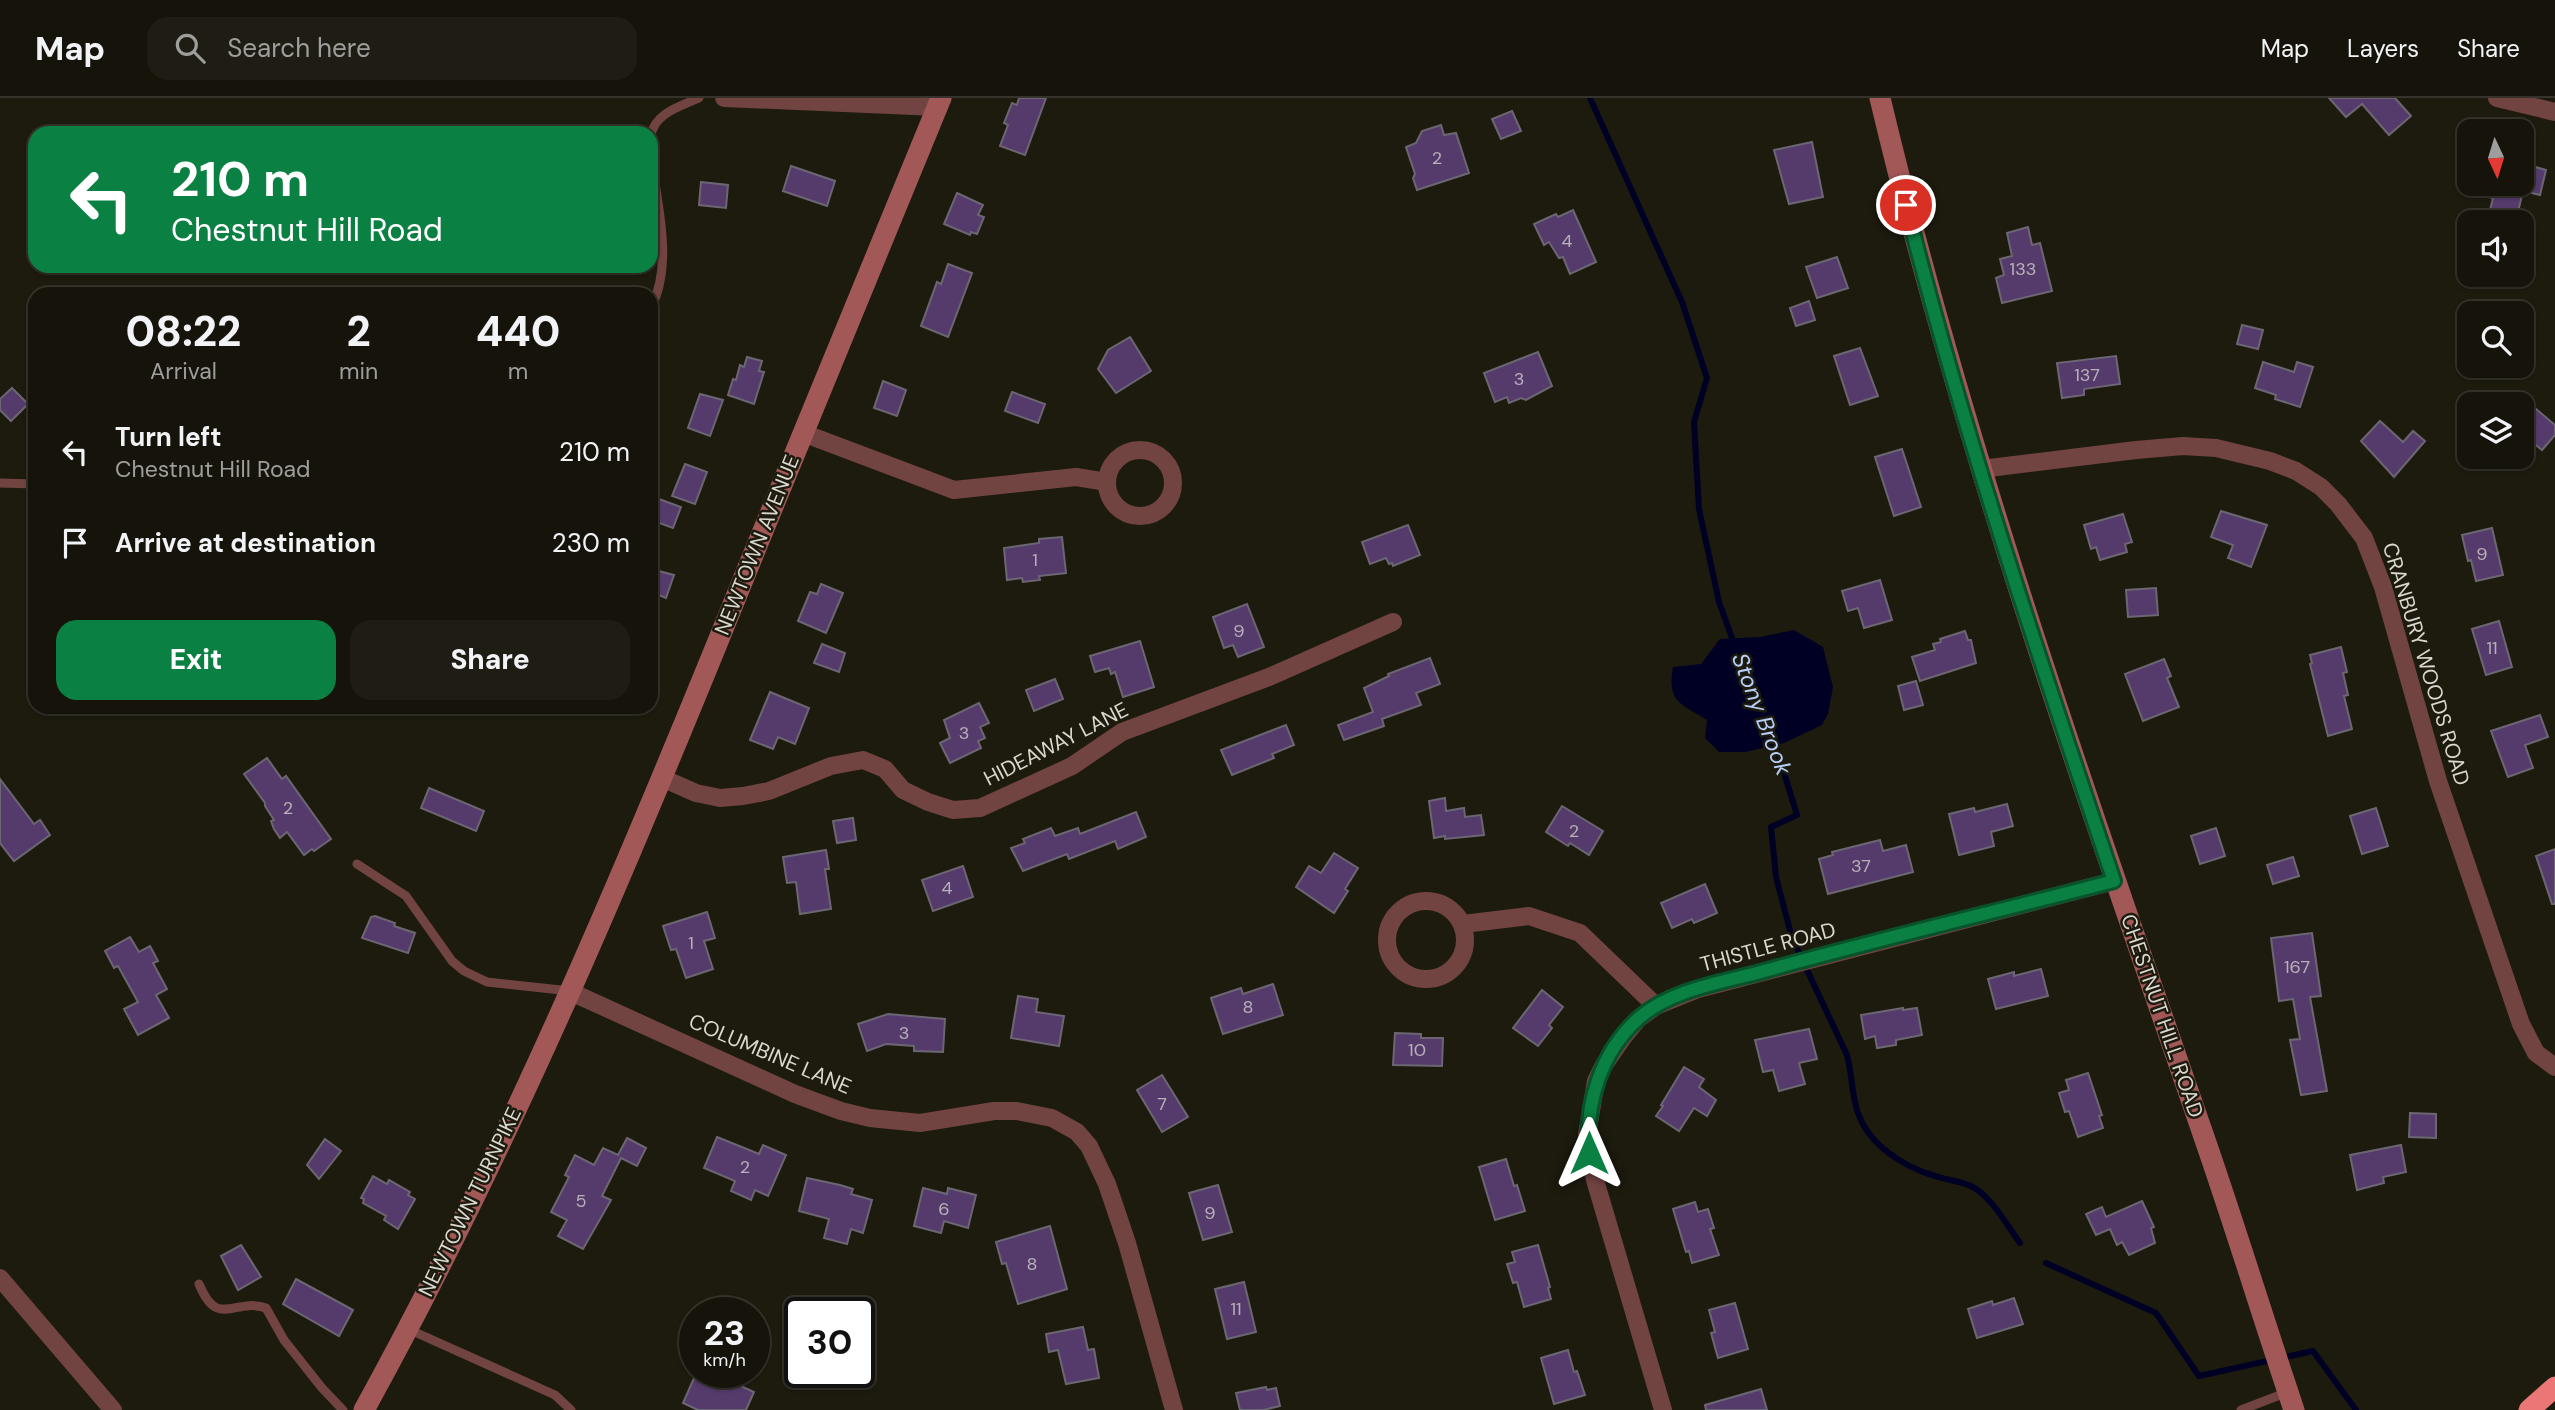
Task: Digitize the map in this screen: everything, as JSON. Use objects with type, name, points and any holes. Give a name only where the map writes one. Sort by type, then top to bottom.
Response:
[{"type":"highway","points":[[2529,1410],[2555,1387]]},
{"type":"street","points":[[724,98],[939,102]]},
{"type":"street","name":"CHESTNUT HILL ROAD","points":[[1880,98],[1934,312],[1981,469],[2114,881],[2204,1139],[2289,1397]]},
{"type":"street","points":[[2497,98],[2555,112]]},
{"type":"street","name":"NEWTOWN AVENUE","points":[[571,992],[662,778],[939,102]]},
{"type":"street","points":[[803,433],[954,490],[1076,477],[1108,482]]},
{"type":"street","name":"CRANBURY WOODS ROAD","points":[[1981,469],[2136,450],[2183,446],[2216,448],[2270,461],[2296,471],[2321,487],[2338,504],[2364,538],[2383,587],[2438,781],[2521,1024],[2536,1053],[2555,1067]]},
{"type":"street","name":"HIDEAWAY LANE","points":[[662,778],[696,793],[720,798],[743,796],[769,791],[831,766],[863,760],[886,769],[902,790],[929,802],[953,810],[980,808],[1072,766],[1122,732],[1269,677],[1393,622]]},
{"type":"street","name":"THISTLE ROAD","points":[[1663,1410],[1595,1180],[1587,1133],[1591,1098],[1604,1065],[1638,1018],[1656,1006],[1698,989],[2114,881]]},
{"type":"street","points":[[1427,900],[1448,907],[1462,924],[1465,946],[1455,966],[1446,972],[1436,978],[1414,978],[1395,965],[1387,945],[1390,923],[1405,906],[1427,900]]},
{"type":"street","points":[[1462,924],[1529,916],[1580,933],[1656,1006]]},
{"type":"street","name":"NEWTOWN TURNPIKE","points":[[364,1410],[408,1329],[571,992]]},
{"type":"street","name":"COLUMBINE LANE","points":[[571,992],[795,1094],[841,1111],[870,1118],[920,1122],[994,1111],[1017,1111],[1052,1118],[1077,1132],[1098,1161],[1115,1205],[1174,1410]]},
{"type":"street","points":[[0,1278],[113,1410]]},
{"type":"lane","points":[[653,126],[663,115],[699,98]]},
{"type":"lane","points":[[657,287],[663,245],[658,208]]},
{"type":"lane","points":[[0,484],[28,484]]},
{"type":"lane","points":[[357,864],[406,895],[440,942],[444,952],[464,971],[486,982],[571,992]]},
{"type":"lane","points":[[199,1284],[213,1307],[225,1309],[258,1305],[266,1308],[285,1339],[322,1388],[343,1410]]},
{"type":"lane","points":[[408,1329],[555,1395],[571,1410]]},
{"type":"lane","points":[[2241,1410],[2289,1397]]},
{"type":"water","points":[[1794,630],[1823,647],[1833,687],[1828,714],[1822,725],[1784,743],[1745,752],[1719,752],[1705,738],[1707,720],[1683,705],[1674,695],[1673,667],[1701,664],[1720,639],[1760,637]]},
{"type":"building","points":[[1019,98],[1046,98],[1025,155],[1000,146],[1008,125],[1004,123],[1012,103],[1017,105]]},
{"type":"building","points":[[2329,98],[2395,98],[2411,116],[2389,135],[2362,104],[2346,117]]},
{"type":"building","points":[[1512,111],[1521,131],[1501,139],[1492,119]]},
{"type":"building","points":[[1441,125],[1444,135],[1456,133],[1469,173],[1417,190],[1406,147],[1416,143],[1422,131]]},
{"type":"building","points":[[1812,142],[1823,197],[1789,204],[1774,150]]},
{"type":"building","points":[[791,166],[835,181],[827,206],[783,191]]},
{"type":"building","points":[[2534,167],[2546,170],[2540,195],[2534,194]]},
{"type":"building","points":[[701,182],[728,185],[726,208],[699,205]]},
{"type":"building","points":[[957,193],[983,205],[978,215],[984,217],[977,234],[971,232],[970,235],[944,224]]},
{"type":"building","points":[[2485,196],[2522,196],[2518,210],[2490,210],[2493,198]]},
{"type":"building","points":[[1573,210],[1596,262],[1570,274],[1563,257],[1559,258],[1549,242],[1544,245],[1534,224]]},
{"type":"building","points":[[2028,227],[2032,245],[2040,243],[2052,291],[2002,303],[1996,278],[2004,275],[2000,259],[2012,256],[2007,233]]},
{"type":"building","points":[[1837,257],[1848,288],[1817,298],[1806,267]]},
{"type":"building","points":[[948,264],[972,273],[948,337],[921,326],[937,282],[941,284]]},
{"type":"building","points":[[1809,301],[1815,320],[1796,326],[1790,308]]},
{"type":"building","points":[[2242,325],[2263,330],[2258,349],[2237,344]]},
{"type":"building","points":[[1130,337],[1151,371],[1116,393],[1098,369],[1108,350]]},
{"type":"building","points":[[1860,348],[1878,396],[1850,405],[1834,356]]},
{"type":"building","points":[[1538,352],[1552,386],[1526,400],[1521,398],[1509,403],[1507,397],[1495,402],[1484,373]]},
{"type":"building","points":[[2116,356],[2120,384],[2084,389],[2084,395],[2062,398],[2057,363]]},
{"type":"building","points":[[747,357],[762,361],[759,371],[764,372],[754,404],[728,395],[740,365],[744,367]]},
{"type":"building","points":[[2263,362],[2294,372],[2297,362],[2313,367],[2300,407],[2275,399],[2276,395],[2255,388]]},
{"type":"building","points":[[883,381],[906,390],[897,416],[874,408]]},
{"type":"building","points":[[12,388],[28,404],[11,421],[0,410],[0,399]]},
{"type":"building","points":[[1012,392],[1045,404],[1038,423],[1005,411]]},
{"type":"building","points":[[700,394],[723,400],[710,436],[688,428]]},
{"type":"building","points":[[2534,407],[2555,425],[2555,435],[2542,450],[2534,444]]},
{"type":"building","points":[[2380,421],[2403,442],[2413,431],[2425,441],[2394,477],[2361,441]]},
{"type":"building","points":[[1902,449],[1921,507],[1894,516],[1875,457]]},
{"type":"building","points":[[685,464],[707,472],[695,504],[672,496]]},
{"type":"building","points":[[659,499],[681,507],[673,528],[658,523]]},
{"type":"building","points":[[2221,511],[2267,525],[2251,567],[2228,558],[2233,545],[2211,537]]},
{"type":"building","points":[[2123,514],[2132,542],[2125,544],[2127,552],[2100,560],[2096,547],[2091,549],[2084,525]]},
{"type":"building","points":[[1408,525],[1420,555],[1393,566],[1386,558],[1370,564],[1362,542]]},
{"type":"building","points":[[2492,528],[2503,575],[2476,581],[2462,535]]},
{"type":"building","points":[[1062,537],[1066,573],[1039,576],[1040,580],[1007,580],[1004,548],[1039,543],[1039,539]]},
{"type":"building","points":[[658,571],[674,575],[666,598],[658,595]]},
{"type":"building","points":[[1880,580],[1892,620],[1864,628],[1858,608],[1848,611],[1842,591]]},
{"type":"building","points":[[821,584],[843,593],[826,633],[798,621],[810,592],[817,594]]},
{"type":"building","points":[[2156,588],[2158,615],[2128,617],[2126,590]]},
{"type":"building","points":[[1247,604],[1264,647],[1238,657],[1233,645],[1224,648],[1213,617]]},
{"type":"building","points":[[2499,621],[2512,667],[2486,675],[2472,629]]},
{"type":"building","points":[[1965,631],[1968,640],[1971,640],[1976,663],[1920,681],[1912,657],[1935,650],[1933,644],[1941,642],[1940,639]]},
{"type":"building","points":[[1140,641],[1154,687],[1123,697],[1115,672],[1111,674],[1109,668],[1095,672],[1090,656]]},
{"type":"building","points":[[822,644],[845,653],[839,672],[814,663]]},
{"type":"building","points":[[2341,647],[2347,672],[2343,673],[2348,695],[2344,696],[2352,729],[2328,736],[2310,655]]},
{"type":"building","points":[[1430,658],[1440,684],[1416,693],[1421,705],[1382,719],[1384,726],[1344,740],[1338,725],[1373,712],[1364,688],[1389,676],[1388,674]]},
{"type":"building","points":[[2164,659],[2171,676],[2167,678],[2179,707],[2143,721],[2125,674]]},
{"type":"building","points":[[1055,679],[1063,699],[1034,711],[1026,690]]},
{"type":"building","points":[[1916,681],[1923,705],[1904,710],[1898,686]]},
{"type":"building","points":[[770,692],[809,708],[795,744],[778,737],[773,749],[750,740]]},
{"type":"building","points":[[979,703],[989,723],[980,727],[985,738],[978,741],[981,748],[950,763],[940,743],[950,738],[944,720]]},
{"type":"building","points":[[2540,715],[2548,737],[2525,745],[2533,768],[2508,777],[2491,731]]},
{"type":"building","points":[[1286,725],[1294,745],[1272,754],[1274,758],[1232,775],[1221,750]]},
{"type":"building","points":[[267,758],[282,779],[286,776],[331,839],[314,851],[312,849],[304,855],[287,832],[280,838],[265,803],[244,774]]},
{"type":"building","points":[[0,779],[34,824],[40,820],[50,835],[14,861],[0,843]]},
{"type":"building","points":[[429,788],[484,811],[476,831],[421,808]]},
{"type":"building","points":[[1445,798],[1446,811],[1464,808],[1465,817],[1481,815],[1484,835],[1434,838],[1429,801]]},
{"type":"building","points":[[2007,804],[2013,826],[1991,832],[1994,846],[1959,855],[1949,814],[1974,808],[1975,812]]},
{"type":"building","points":[[1562,806],[1603,831],[1589,855],[1546,832]]},
{"type":"building","points":[[2376,808],[2388,846],[2362,854],[2350,816]]},
{"type":"building","points":[[1136,812],[1146,837],[1118,849],[1115,841],[1069,859],[1067,854],[1023,871],[1011,848],[1025,843],[1023,839],[1051,828],[1055,836],[1078,828],[1080,834]]},
{"type":"building","points":[[853,818],[856,840],[837,843],[833,821]]},
{"type":"building","points":[[2216,828],[2225,856],[2200,864],[2191,836]]},
{"type":"building","points":[[1880,840],[1883,851],[1906,845],[1913,872],[1828,894],[1819,859],[1833,855],[1832,852]]},
{"type":"building","points":[[2555,849],[2555,904],[2552,904],[2536,856]]},
{"type":"building","points":[[826,850],[829,869],[825,869],[831,909],[800,914],[796,882],[787,883],[783,857]]},
{"type":"building","points":[[1334,853],[1358,868],[1334,913],[1296,887],[1309,866],[1321,873]]},
{"type":"building","points":[[2293,857],[2299,876],[2273,884],[2267,865]]},
{"type":"building","points":[[963,866],[973,897],[933,911],[922,880]]},
{"type":"building","points":[[1705,884],[1717,913],[1694,923],[1692,919],[1672,928],[1661,903]]},
{"type":"building","points":[[707,912],[715,938],[704,941],[713,969],[686,978],[676,949],[671,950],[663,926]]},
{"type":"building","points":[[375,916],[415,933],[408,953],[362,938],[371,917]]},
{"type":"building","points":[[2312,933],[2321,996],[2310,997],[2327,1091],[2301,1095],[2290,1040],[2300,1039],[2293,999],[2279,1001],[2271,938]]},
{"type":"building","points":[[130,937],[139,952],[150,946],[158,961],[153,963],[167,989],[156,995],[169,1018],[138,1035],[124,1009],[138,1002],[118,966],[114,968],[105,951]]},
{"type":"building","points":[[2041,969],[2048,996],[1996,1009],[1988,979]]},
{"type":"building","points":[[1273,984],[1283,1015],[1223,1034],[1211,998],[1241,988],[1243,994]]},
{"type":"building","points":[[1542,990],[1563,1007],[1538,1046],[1513,1028]]},
{"type":"building","points":[[1018,996],[1038,999],[1036,1012],[1064,1016],[1059,1046],[1011,1038]]},
{"type":"building","points":[[1917,1008],[1922,1035],[1896,1040],[1896,1045],[1877,1048],[1875,1036],[1865,1039],[1861,1015]]},
{"type":"building","points":[[888,1014],[945,1019],[943,1052],[914,1051],[914,1046],[886,1044],[867,1051],[858,1024]]},
{"type":"building","points":[[1809,1029],[1817,1059],[1799,1063],[1805,1084],[1779,1091],[1773,1070],[1763,1072],[1755,1040]]},
{"type":"building","points":[[1395,1033],[1421,1034],[1421,1038],[1443,1038],[1442,1066],[1393,1065]]},
{"type":"building","points":[[1684,1067],[1704,1079],[1699,1087],[1716,1100],[1707,1116],[1694,1108],[1679,1131],[1656,1116]]},
{"type":"building","points":[[2088,1073],[2102,1115],[2099,1116],[2103,1128],[2078,1137],[2059,1093],[2069,1090],[2066,1080]]},
{"type":"building","points":[[1162,1075],[1188,1117],[1162,1132],[1137,1090]]},
{"type":"building","points":[[2410,1113],[2436,1114],[2436,1138],[2409,1137]]},
{"type":"building","points":[[717,1137],[759,1154],[763,1145],[786,1155],[768,1196],[755,1190],[751,1200],[731,1191],[735,1181],[704,1168]]},
{"type":"building","points":[[627,1138],[646,1148],[637,1166],[621,1158],[602,1196],[611,1200],[583,1249],[558,1236],[567,1220],[551,1212],[569,1177],[565,1175],[575,1155],[594,1165],[603,1148],[618,1155]]},
{"type":"building","points":[[325,1139],[341,1151],[319,1179],[307,1165]]},
{"type":"building","points":[[2401,1145],[2406,1172],[2383,1177],[2384,1183],[2357,1190],[2350,1155]]},
{"type":"building","points":[[1506,1159],[1525,1211],[1495,1220],[1479,1167]]},
{"type":"building","points":[[373,1176],[387,1184],[389,1180],[410,1192],[408,1195],[415,1199],[398,1229],[384,1220],[386,1216],[363,1203],[364,1199],[361,1198]]},
{"type":"building","points":[[807,1178],[853,1189],[851,1194],[872,1200],[863,1233],[851,1229],[847,1244],[824,1238],[829,1219],[799,1211]]},
{"type":"building","points":[[1218,1185],[1232,1232],[1203,1240],[1189,1193]]},
{"type":"building","points":[[923,1188],[947,1194],[948,1188],[976,1195],[968,1228],[944,1221],[941,1233],[914,1226]]},
{"type":"building","points":[[2142,1201],[2154,1227],[2151,1228],[2155,1243],[2129,1255],[2122,1242],[2117,1245],[2110,1229],[2096,1235],[2086,1214],[2102,1207],[2106,1217]]},
{"type":"building","points":[[1695,1202],[1698,1212],[1708,1209],[1714,1228],[1710,1229],[1719,1255],[1692,1263],[1673,1209]]},
{"type":"building","points":[[1050,1226],[1067,1289],[1018,1304],[1006,1263],[1002,1264],[996,1242]]},
{"type":"building","points":[[241,1245],[261,1277],[238,1290],[221,1256]]},
{"type":"building","points":[[1538,1245],[1551,1299],[1524,1307],[1517,1282],[1513,1283],[1507,1264],[1515,1262],[1512,1252]]},
{"type":"building","points":[[296,1279],[353,1310],[339,1336],[283,1304]]},
{"type":"building","points":[[1244,1282],[1256,1332],[1227,1339],[1215,1289]]},
{"type":"building","points":[[2014,1298],[2023,1324],[1977,1338],[1968,1309],[1992,1301],[1993,1305]]},
{"type":"building","points":[[1735,1303],[1748,1349],[1718,1358],[1711,1333],[1715,1332],[1709,1310]]},
{"type":"building","points":[[1083,1327],[1088,1350],[1094,1349],[1099,1378],[1066,1384],[1058,1350],[1049,1352],[1046,1334]]},
{"type":"building","points":[[1568,1350],[1574,1372],[1577,1371],[1585,1395],[1554,1404],[1541,1358]]},
{"type":"building","points":[[1266,1387],[1267,1390],[1276,1388],[1280,1406],[1263,1410],[1240,1410],[1236,1393]]},
{"type":"building","points":[[690,1388],[745,1388],[754,1392],[746,1410],[698,1410],[683,1403]]},
{"type":"building","points":[[1761,1389],[1767,1410],[1706,1410],[1705,1405]]},
{"type":"waterway","name":"Stony Brook","points":[[1590,98],[1682,302],[1707,378],[1694,422],[1699,509],[1719,602],[1735,646]]},
{"type":"waterway","name":"Stony Brook","points":[[1773,737],[1797,815],[1771,827],[1776,877],[1792,938],[1847,1055],[1856,1107],[1863,1125],[1879,1145],[1900,1161],[1923,1172],[1967,1184],[1979,1191],[2020,1243]]},
{"type":"waterway","name":"Stony Brook","points":[[2046,1263],[2156,1313],[2199,1376],[2313,1351],[2356,1410]]},
{"type":"route","points":[[1589,1153],[1589,1111],[1596,1081],[1614,1049],[1638,1018],[1656,1006],[1698,989],[2114,881],[1994,512],[1937,325],[1906,205]]}]
